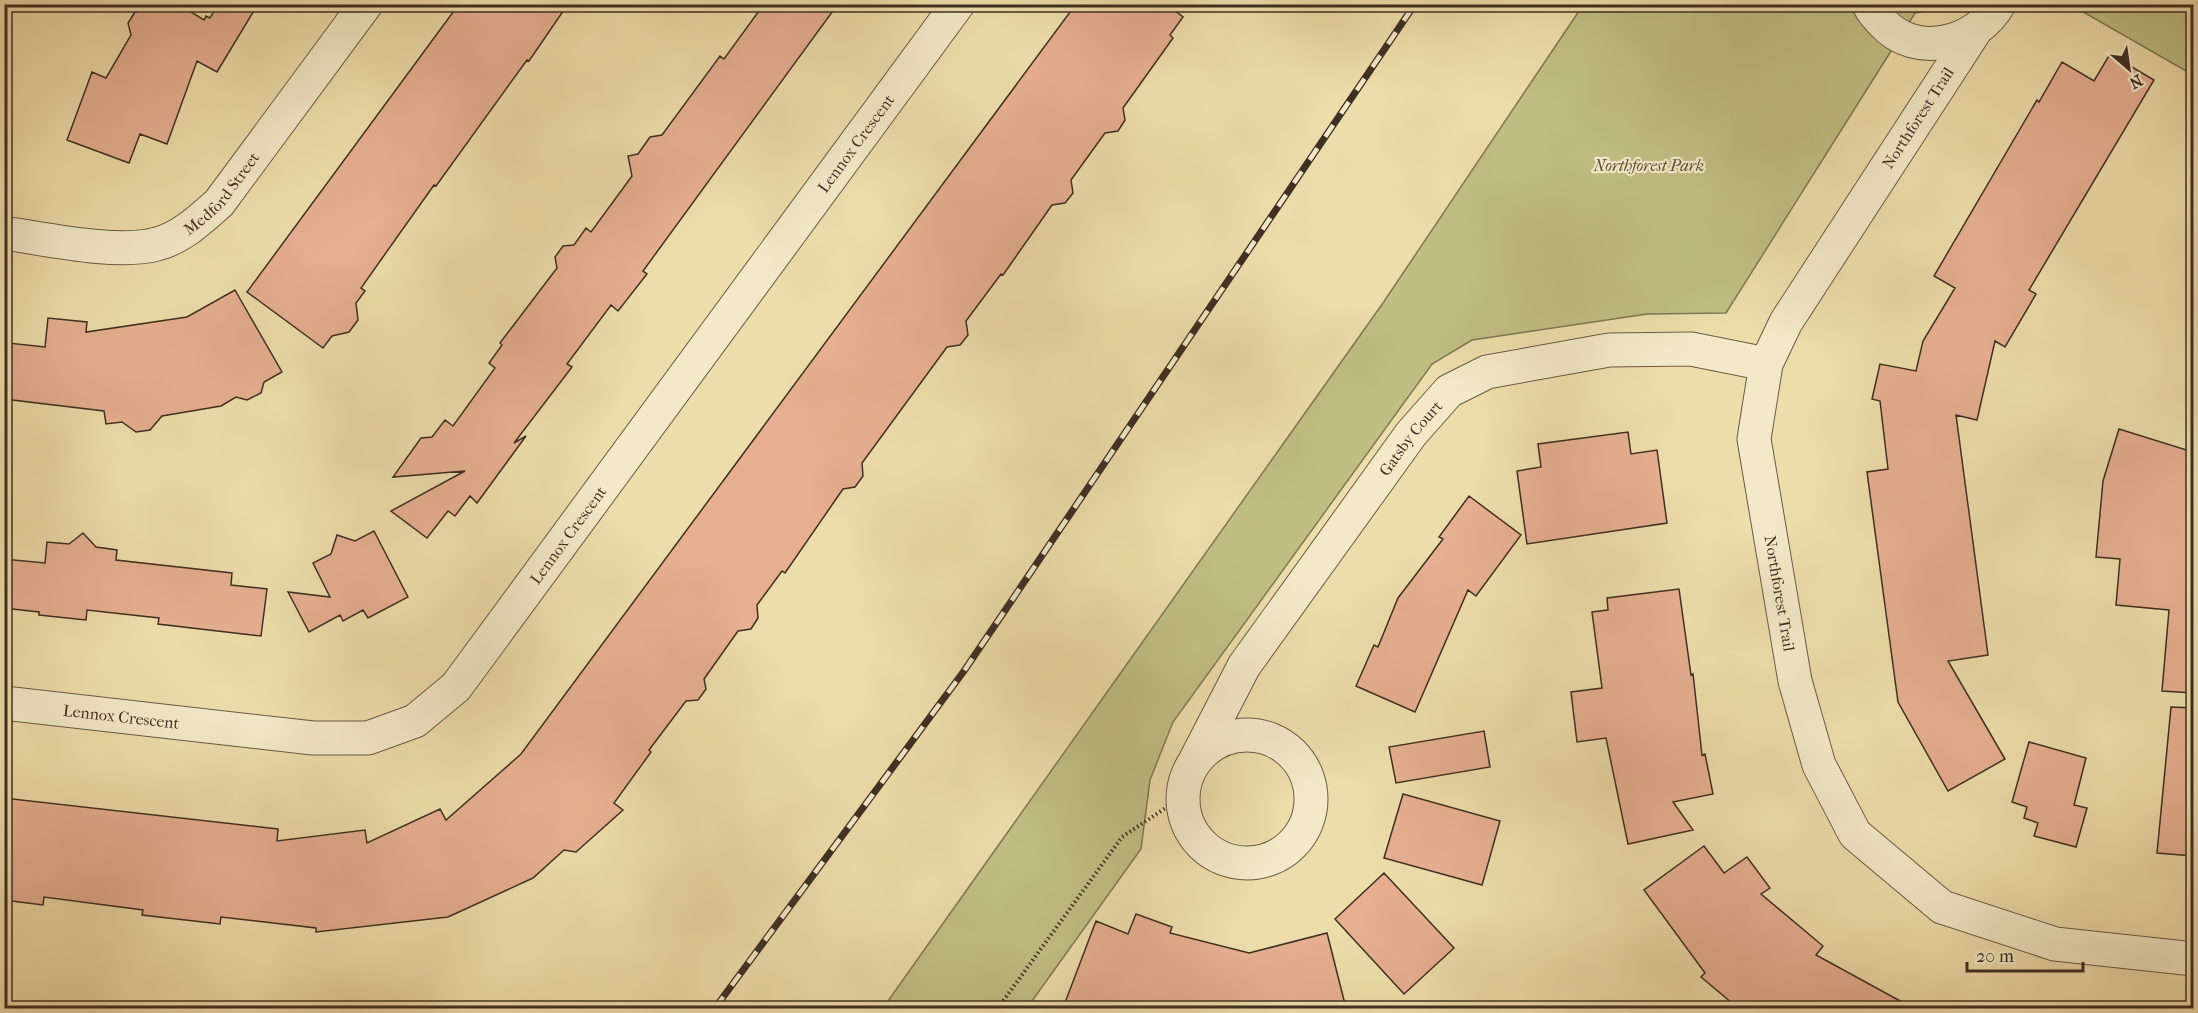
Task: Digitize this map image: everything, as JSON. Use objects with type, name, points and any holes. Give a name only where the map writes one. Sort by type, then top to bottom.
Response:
[{"type":"street","name":"Medford Street","points":[[4,233],[93,246],[129,247],[158,244],[192,227],[219,204],[366,4]]},
{"type":"street","name":"Lennox Crescent","points":[[4,703],[313,738],[368,738],[415,721],[456,687],[958,4]]},
{"type":"street","name":"Northforest Trail","points":[[1869,4],[1870,9],[1888,28],[1905,38],[1931,43],[1951,42],[1975,31]]},
{"type":"street","name":"Northforest Trail","points":[[1999,4],[1992,16],[1975,31],[1786,322],[1766,364],[1754,439],[1796,681],[1819,765],[1855,834],[1942,907],[2055,944],[2193,959]]},
{"type":"street","name":"Gatsby Court","points":[[1196,759],[1222,738],[1245,734],[1265,736],[1285,746],[1306,770],[1312,792],[1307,824],[1291,847],[1274,858],[1252,864],[1239,864],[1216,857],[1199,844],[1187,824],[1182,797],[1185,779],[1244,666],[1411,434],[1449,391],[1487,372],[1609,350],[1691,349],[1766,364]]},
{"type":"path","points":[[998,1008],[1122,837],[1182,797]]},
{"type":"green space","name":"Northforest Park","points":[[1583,5],[1959,5],[1915,13],[1726,313],[1647,314],[1472,340],[1432,364],[1173,722],[1150,780],[1141,849],[1027,1008],[883,1008],[1383,303]]},
{"type":"green space","points":[[2071,5],[2193,5],[2193,75]]},
{"type":"building","points":[[149,4],[178,4],[204,20],[206,16],[210,18],[218,4],[258,4],[217,72],[197,61],[167,144],[140,134],[129,163],[67,140],[92,72],[106,78],[131,35],[128,23],[135,12],[147,9]]},
{"type":"building","points":[[459,4],[568,4],[529,61],[527,60],[436,186],[434,185],[361,288],[365,291],[356,303],[358,320],[349,332],[332,336],[323,348],[247,292]]},
{"type":"building","points":[[764,4],[838,4],[643,271],[647,274],[618,311],[611,305],[567,364],[572,367],[514,443],[526,436],[477,503],[470,496],[455,516],[448,511],[427,538],[391,511],[465,471],[393,477],[421,438],[432,437],[445,420],[453,426],[495,368],[489,363],[502,345],[500,343],[557,268],[555,257],[563,246],[574,245],[586,228],[591,232],[632,176],[628,156],[638,154],[650,137],[662,135],[720,56],[724,59]]},
{"type":"building","points":[[1076,4],[1166,4],[1183,17],[1170,35],[1173,38],[1123,108],[1125,120],[1118,131],[1105,133],[1071,180],[1073,193],[1065,203],[1052,205],[1003,275],[1001,274],[966,321],[968,335],[960,345],[947,347],[862,463],[863,476],[855,487],[843,489],[785,573],[782,571],[757,605],[758,618],[751,629],[738,631],[704,679],[706,689],[698,700],[686,701],[649,750],[651,752],[614,803],[623,810],[576,852],[564,850],[533,878],[448,917],[316,932],[316,928],[221,917],[220,924],[142,915],[143,910],[44,897],[43,905],[4,900],[4,798],[278,829],[277,841],[365,830],[367,843],[440,809],[446,820],[521,754]]},
{"type":"building","points":[[2110,54],[2154,80],[2029,290],[2036,294],[2005,347],[1995,341],[1977,420],[1956,415],[1988,655],[1948,661],[2005,759],[1948,791],[1898,702],[1867,472],[1888,469],[1880,401],[1872,399],[1880,364],[1916,371],[1923,341],[1955,288],[1934,276],[2037,100],[2039,102],[2062,62],[2094,81]]},
{"type":"building","points":[[235,290],[282,372],[264,382],[261,393],[247,400],[236,397],[221,406],[162,416],[150,430],[136,432],[122,422],[106,424],[104,411],[4,399],[8,343],[45,347],[48,318],[87,322],[86,332],[187,317]]},
{"type":"building","points":[[2119,429],[2193,452],[2193,693],[2162,691],[2169,610],[2116,605],[2120,559],[2096,557],[2103,481]]},
{"type":"building","points":[[1628,432],[1631,454],[1657,450],[1667,523],[1527,544],[1517,471],[1541,467],[1538,444]]},
{"type":"building","points":[[1469,496],[1521,535],[1476,596],[1468,590],[1415,712],[1356,686],[1374,645],[1378,647],[1398,598],[1443,539],[1439,537]]},
{"type":"building","points":[[374,531],[408,597],[368,618],[363,610],[343,621],[340,615],[309,632],[288,592],[330,597],[313,563],[331,554],[337,535],[355,541]]},
{"type":"building","points":[[83,533],[96,547],[117,550],[116,560],[232,573],[231,585],[267,589],[261,636],[158,624],[159,618],[87,610],[86,620],[39,615],[39,612],[4,608],[4,559],[45,563],[47,542],[69,544]]},
{"type":"building","points":[[1679,589],[1691,675],[1693,674],[1702,755],[1705,754],[1713,794],[1673,802],[1693,830],[1628,844],[1606,738],[1577,742],[1571,692],[1602,688],[1592,612],[1608,610],[1607,598]]},
{"type":"building","points":[[2171,707],[2193,708],[2193,856],[2157,853]]},
{"type":"building","points":[[1484,731],[1490,767],[1396,783],[1389,747]]},
{"type":"building","points":[[2029,742],[2086,758],[2074,805],[2087,808],[2076,847],[2034,836],[2038,823],[2024,818],[2027,807],[2012,802]]},
{"type":"building","points":[[1403,794],[1500,821],[1482,885],[1384,858]]},
{"type":"building","points":[[1704,846],[1724,873],[1747,857],[1770,888],[1761,894],[1823,946],[1816,955],[1913,1008],[1738,1008],[1701,977],[1705,973],[1644,890]]},
{"type":"building","points":[[1384,873],[1454,948],[1404,994],[1335,919]]},
{"type":"building","points":[[1136,914],[1172,927],[1170,933],[1249,953],[1327,933],[1346,1008],[1063,1008],[1096,921],[1128,934]]},
{"type":"railway","points":[[715,1008],[964,671],[1415,4]]}]
